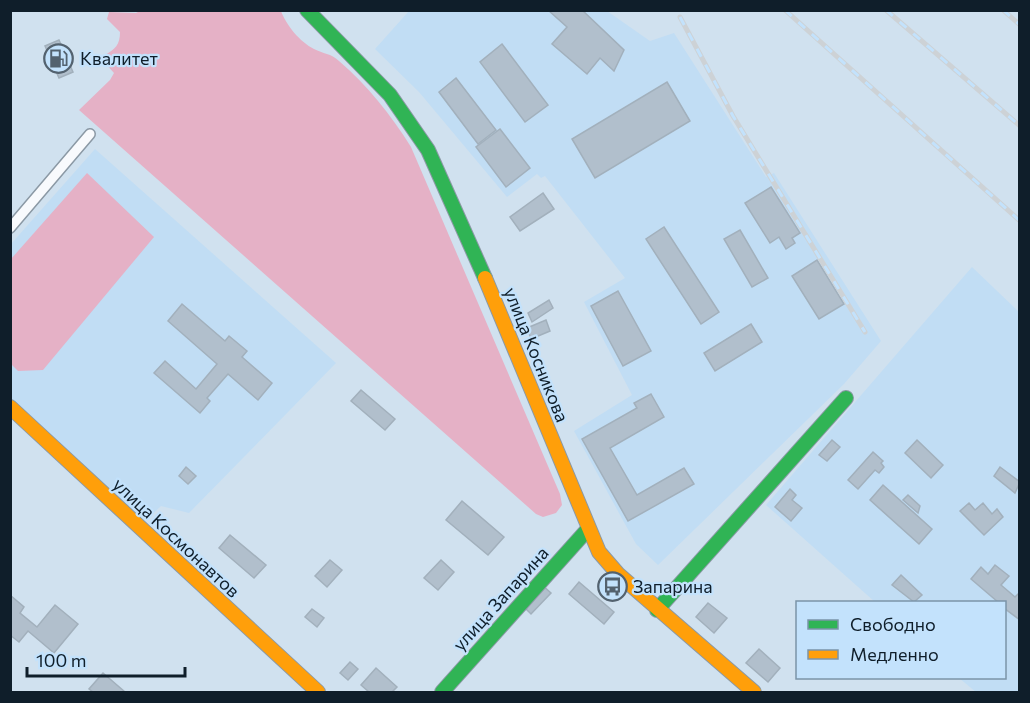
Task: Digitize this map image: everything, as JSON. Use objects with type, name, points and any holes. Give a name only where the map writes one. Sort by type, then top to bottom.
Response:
[{"type":"street","name":"улица Косникова","points":[[307,10],[390,95],[411,122],[433,159],[588,529],[607,563],[657,610],[754,693]]},
{"type":"street","points":[[10,228],[90,134]]},
{"type":"street","points":[[657,610],[846,398]]},
{"type":"street","name":"улица Космонавтов","points":[[10,407],[318,693]]},
{"type":"street","name":"улица Запарина","points":[[442,693],[588,529]]},
{"type":"shaded area","points":[[140,11],[281,11],[286,22],[299,38],[314,49],[336,58],[378,101],[411,147],[560,494],[562,505],[556,513],[543,517],[536,514],[79,110],[110,80],[114,73],[104,62],[105,55],[116,46],[120,32],[107,19],[109,12],[136,13]]},
{"type":"shaded area","points":[[409,11],[607,11],[650,41],[674,33],[766,177],[774,173],[881,341],[844,384],[658,565],[636,544],[574,431],[632,395],[584,302],[625,278],[545,176],[541,178],[537,174],[507,197],[419,92],[375,49]]},
{"type":"shaded area","points":[[95,149],[336,363],[189,513],[161,506],[141,525],[11,400],[11,244]]},
{"type":"shaded area","points":[[87,173],[154,237],[43,370],[18,371],[11,364],[11,259]]},
{"type":"shaded area","points":[[972,267],[1019,312],[1019,692],[976,692],[960,679],[1006,679],[1006,601],[874,601],[766,505]]},
{"type":"building","points":[[548,10],[582,10],[624,50],[614,71],[600,58],[587,74],[552,44],[567,27]]},
{"type":"building","name":"Квалитет","points":[[59,40],[73,72],[59,78],[45,46]]},
{"type":"building","points":[[502,44],[548,105],[525,122],[480,62]]},
{"type":"building","points":[[456,78],[496,130],[478,144],[439,92]]},
{"type":"building","points":[[667,82],[690,121],[595,178],[572,139]]},
{"type":"building","points":[[500,129],[530,168],[506,187],[476,147]]},
{"type":"building","points":[[771,187],[800,233],[792,238],[795,243],[786,249],[779,237],[770,243],[745,203]]},
{"type":"building","points":[[543,193],[554,209],[520,231],[510,217]]},
{"type":"building","points":[[664,227],[719,312],[701,324],[646,239]]},
{"type":"building","points":[[740,230],[768,278],[752,287],[724,239]]},
{"type":"building","points":[[817,260],[844,304],[819,319],[792,276]]},
{"type":"building","points":[[618,291],[651,351],[623,366],[591,306]]},
{"type":"building","points":[[549,300],[553,308],[532,322],[528,313]]},
{"type":"building","points":[[182,304],[225,341],[229,336],[247,351],[242,357],[272,383],[258,400],[228,374],[207,398],[210,401],[200,413],[154,373],[165,361],[196,389],[217,364],[168,321]]},
{"type":"building","points":[[546,320],[550,331],[531,339],[527,328]]},
{"type":"building","points":[[751,324],[762,342],[715,371],[704,353]]},
{"type":"building","points":[[361,390],[395,419],[385,430],[351,401]]},
{"type":"building","points":[[651,394],[664,417],[610,448],[637,495],[684,468],[694,484],[628,521],[582,439],[637,408],[634,403]]},
{"type":"building","points":[[832,440],[840,447],[827,461],[819,455]]},
{"type":"building","points":[[917,440],[943,465],[931,478],[905,453]]},
{"type":"building","points":[[873,452],[883,461],[881,463],[884,467],[879,473],[875,470],[858,489],[848,480]]},
{"type":"building","points":[[186,467],[196,476],[188,484],[179,476]]},
{"type":"building","points":[[1000,467],[1020,482],[1015,493],[994,476]]},
{"type":"building","points":[[883,485],[932,529],[919,544],[870,500]]},
{"type":"building","points":[[790,489],[796,495],[792,500],[802,508],[791,521],[775,507]]},
{"type":"building","points":[[908,495],[920,506],[918,513],[903,500]]},
{"type":"building","points":[[462,501],[504,537],[488,555],[446,520]]},
{"type":"building","points":[[969,503],[975,510],[983,503],[992,514],[997,509],[1003,517],[984,535],[960,511]]},
{"type":"building","points":[[230,535],[266,565],[254,578],[219,548]]},
{"type":"building","points":[[330,560],[342,570],[327,587],[315,576]]},
{"type":"building","points":[[441,560],[454,572],[438,590],[424,578]]},
{"type":"building","points":[[995,565],[1009,576],[1001,585],[1015,597],[1020,592],[1020,620],[1006,610],[1006,601],[997,601],[971,579],[981,567],[988,574]]},
{"type":"building","points":[[901,575],[922,595],[913,601],[892,585]]},
{"type":"building","points":[[579,582],[614,612],[604,624],[569,594]]},
{"type":"building","points":[[542,585],[551,593],[531,614],[523,606]]},
{"type":"building","points":[[10,595],[24,607],[20,613],[37,627],[55,605],[78,624],[54,653],[28,631],[19,642],[10,635]]},
{"type":"building","points":[[708,603],[727,618],[714,633],[696,617]]},
{"type":"building","points":[[312,609],[324,618],[317,627],[305,617]]},
{"type":"building","points":[[759,649],[780,668],[768,682],[746,663]]},
{"type":"building","points":[[350,662],[358,669],[348,680],[340,673]]},
{"type":"building","points":[[376,668],[397,687],[392,692],[369,692],[361,685]]},
{"type":"building","points":[[103,673],[125,692],[93,692],[89,689]]},
{"type":"railway","points":[[785,10],[1020,221]]},
{"type":"railway","points":[[886,10],[1020,126]]},
{"type":"railway","points":[[1003,10],[1020,25]]},
{"type":"railway","points":[[680,17],[733,116],[865,332]]},
{"type":"traffic: fast","points":[[307,10],[390,95],[428,150],[485,278]]},
{"type":"traffic: fast","points":[[657,610],[846,398]]},
{"type":"traffic: fast","points":[[442,692],[588,529]]},
{"type":"traffic: slow","points":[[485,278],[599,552],[618,574],[754,692]]},
{"type":"traffic: slow","points":[[10,407],[318,692]]},
{"type":"place","name":"Квалитет","points":[[59,59]]},
{"type":"place","name":"Запарина","points":[[612,587]]}]
